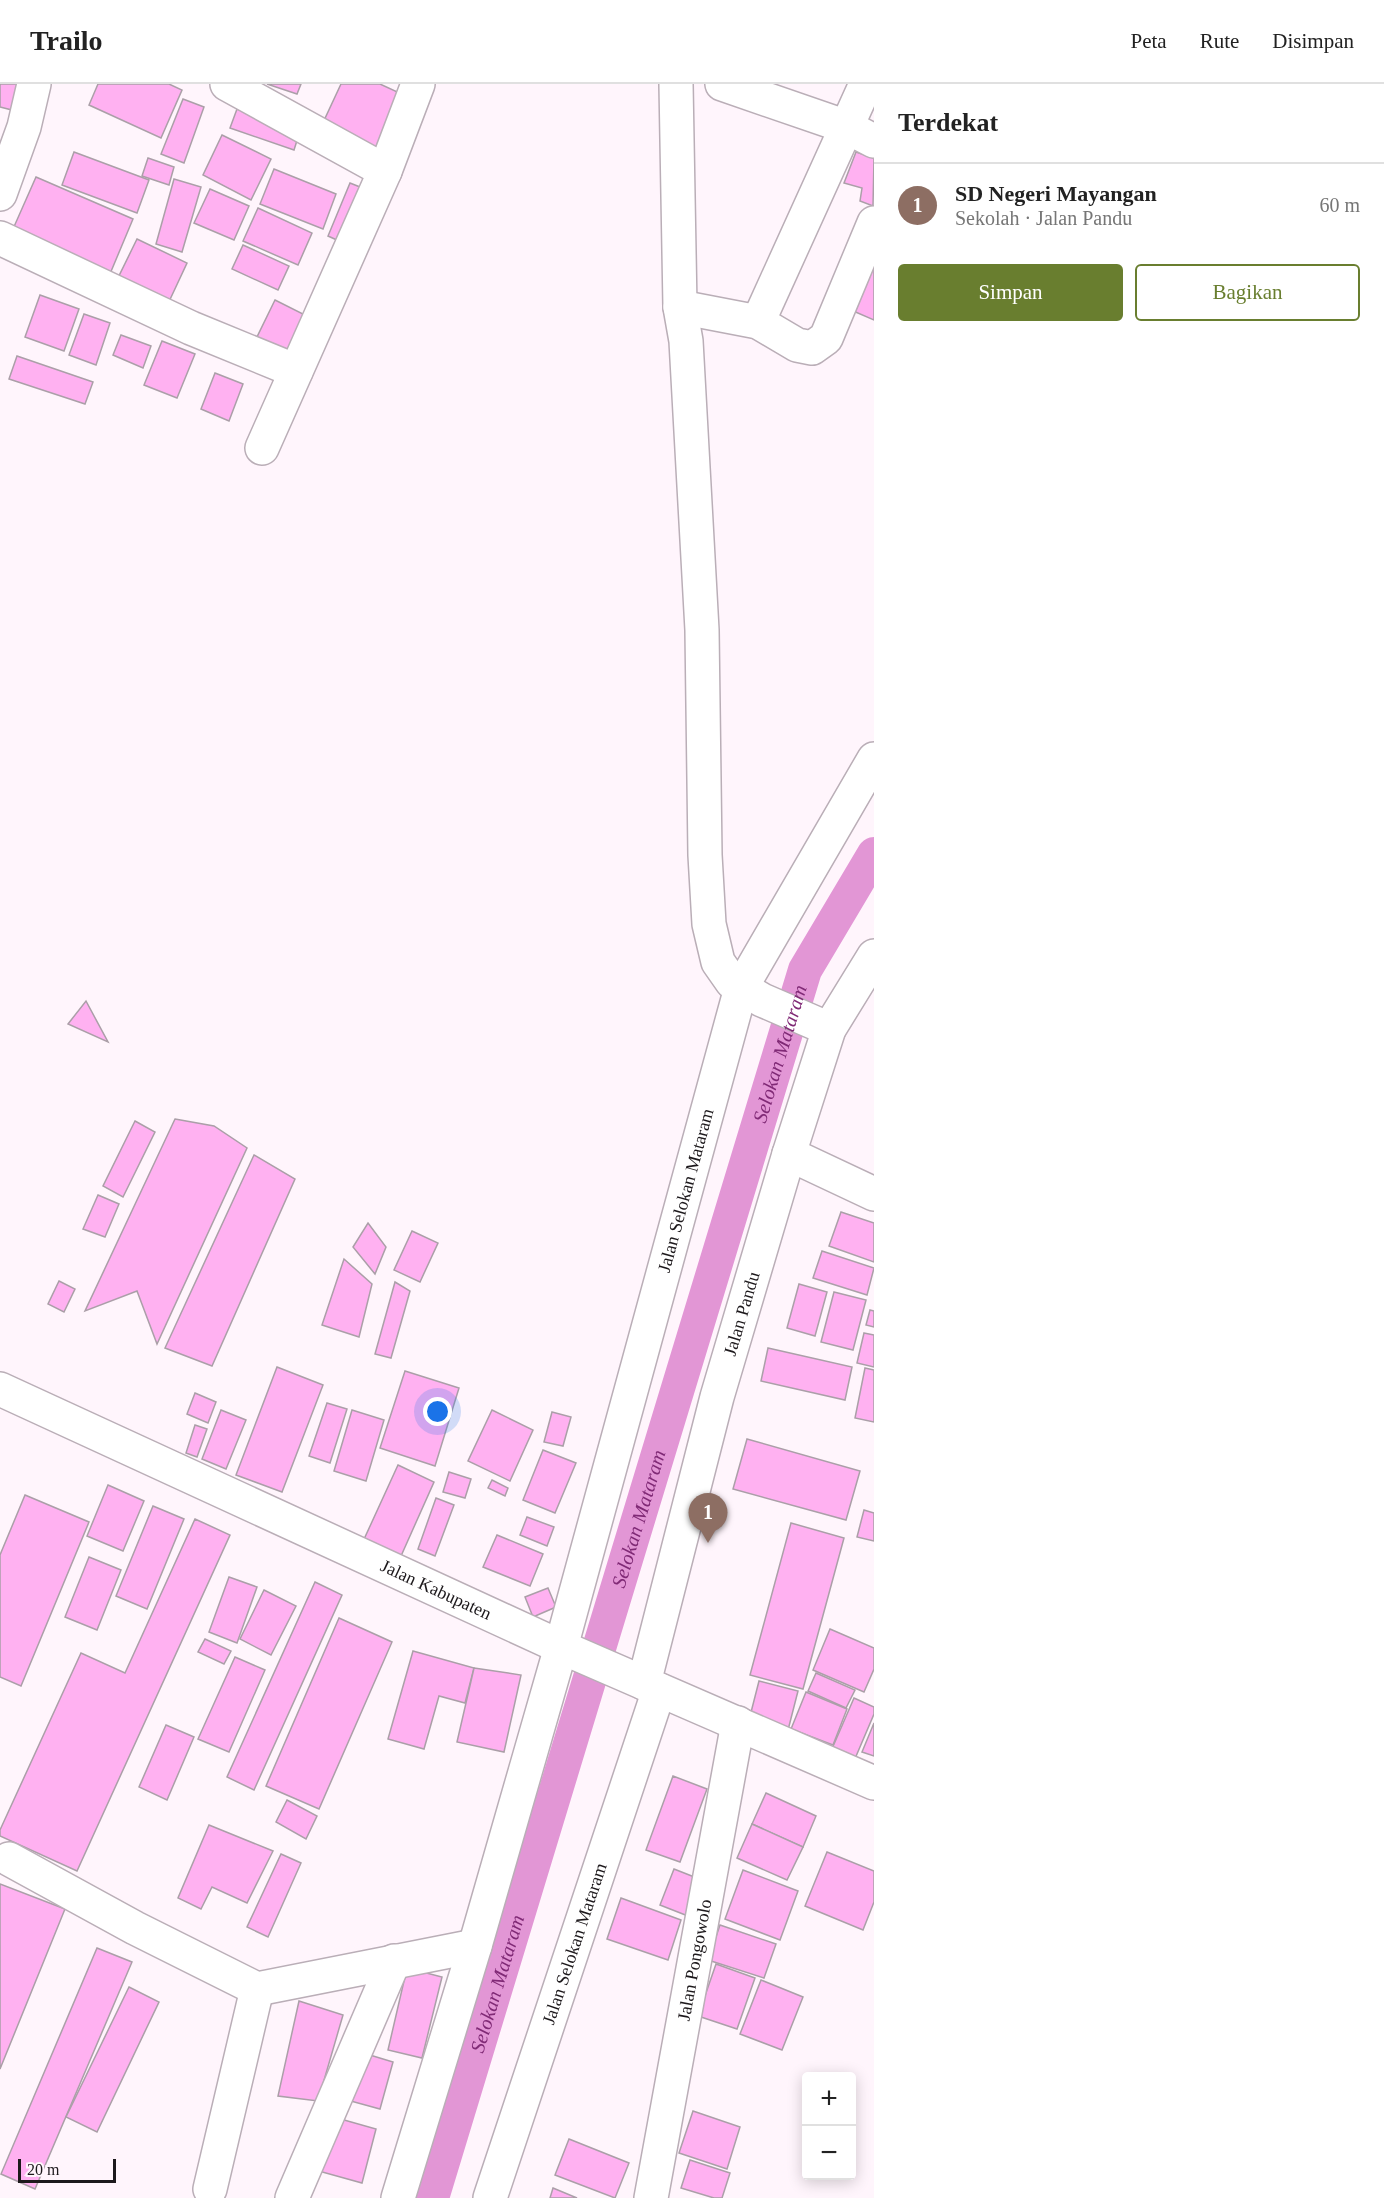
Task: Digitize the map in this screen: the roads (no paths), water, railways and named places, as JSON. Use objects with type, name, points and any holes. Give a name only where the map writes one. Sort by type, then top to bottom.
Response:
[{"type":"street","points":[[0,194],[12,123],[34,84]]},
{"type":"street","points":[[227,84],[385,171]]},
{"type":"street","points":[[261,448],[385,171],[418,84]]},
{"type":"street","points":[[676,84],[680,307],[686,341],[702,630],[705,855],[709,924],[718,962],[732,982],[752,994],[823,1026]]},
{"type":"street","points":[[722,84],[861,134]]},
{"type":"street","points":[[758,322],[861,134],[866,84]]},
{"type":"street","points":[[680,307],[758,322],[797,345],[812,348],[826,338],[874,223]]},
{"type":"street","points":[[0,238],[191,328],[296,371]]},
{"type":"street","name":"Jalan Selokan Mataram","points":[[398,2198],[567,1649],[752,994],[874,759]]},
{"type":"street","name":"Jalan Pandu","points":[[648,1685],[717,1397],[789,1154],[823,1026],[874,956]]},
{"type":"street","points":[[789,1154],[874,1194]]},
{"type":"street","name":"Jalan Kabupaten","points":[[0,1389],[567,1649],[874,1783]]},
{"type":"street","name":"Jalan Selokan Mataram","points":[[490,2198],[648,1685]]},
{"type":"street","name":"Jalan Pongowolo","points":[[651,2198],[738,1723]]},
{"type":"street","points":[[9,1859],[135,1928],[257,1989],[475,1946]]},
{"type":"street","points":[[292,2198],[394,1961]]},
{"type":"street","points":[[210,2188],[257,1989]]},
{"type":"waterway","name":"Selokan Mataram","points":[[432,2198],[805,970],[874,854]]},
{"type":"place","name":"SD Negeri Mayangan","points":[[708,1543]]}]
